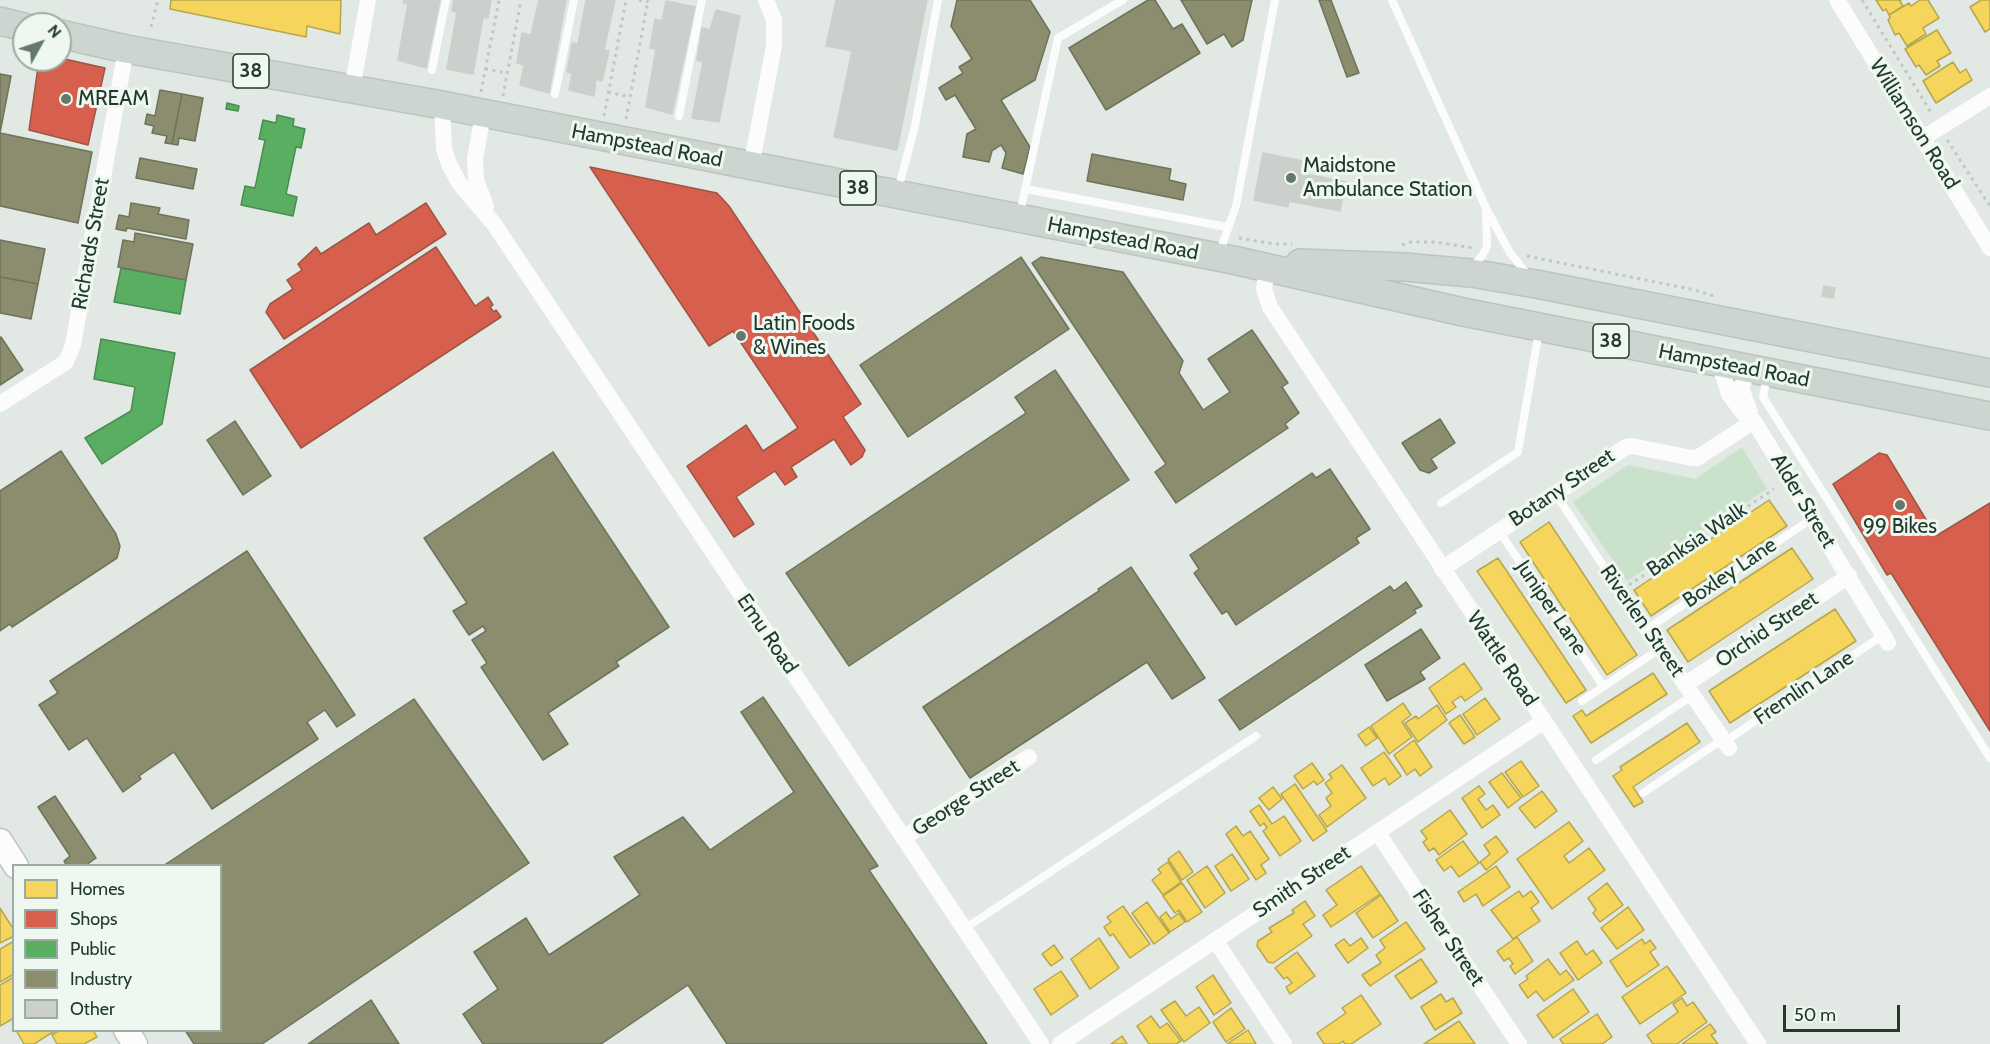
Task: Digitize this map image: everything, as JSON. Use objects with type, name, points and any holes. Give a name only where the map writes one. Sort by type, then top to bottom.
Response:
[{"type":"main road","name":"Hampstead Road","points":[[72,37],[126,49],[442,105],[482,103],[752,167],[1225,259],[1463,312],[1990,416]]},
{"type":"main road","name":"Hampstead Road","points":[[1225,259],[1404,267],[1460,272],[1536,284],[1990,373]]},
{"type":"street","points":[[352,89],[368,0]]},
{"type":"street","points":[[752,167],[774,46],[774,20],[766,0]]},
{"type":"street","name":"Williamson Road","points":[[1837,0],[1990,248]]},
{"type":"street","name":"Richards Street","points":[[0,404],[66,362],[73,345],[126,49]]},
{"type":"street","points":[[1923,138],[1990,96]]},
{"type":"street","name":"Emu Road","points":[[482,103],[475,159],[476,180],[494,224]]},
{"type":"street","name":"Emu Road","points":[[442,105],[444,149],[449,165],[459,183],[494,224],[1041,1044]]},
{"type":"street","name":"Wattle Road","points":[[1267,268],[1264,289],[1270,307],[1758,1044]]},
{"type":"street","name":"Alder Street","points":[[1719,363],[1729,394],[1743,413],[1754,421],[1886,639]]},
{"type":"street","points":[[1754,421],[1741,388],[1745,378],[1760,371]]},
{"type":"street","name":"Botany Street","points":[[1442,569],[1626,447],[1632,446],[1697,458],[1754,421]]},
{"type":"street","name":"Orchid Street","points":[[1689,690],[1849,576]]},
{"type":"street","name":"Riverlen Street","points":[[1647,629],[1725,743]]},
{"type":"street","name":"Smith Street","points":[[1060,1044],[1544,721]]},
{"type":"street","name":"George Street","points":[[903,838],[1029,757]]},
{"type":"street","name":"Fisher Street","points":[[1377,832],[1519,1044]]},
{"type":"street","points":[[0,841],[15,864]]},
{"type":"street","points":[[1215,940],[1284,1044]]},
{"type":"lane","points":[[432,70],[447,0]]},
{"type":"lane","points":[[555,94],[574,0]]},
{"type":"lane","points":[[679,116],[702,0]]},
{"type":"lane","points":[[897,195],[904,160],[915,126],[938,0]]},
{"type":"lane","points":[[1019,220],[1058,38],[1123,0]]},
{"type":"lane","points":[[1225,259],[1227,227],[1236,206],[1275,0]]},
{"type":"lane","points":[[1392,0],[1486,208],[1515,261],[1536,284]]},
{"type":"lane","points":[[1026,189],[1227,227]]},
{"type":"lane","points":[[1460,272],[1472,267],[1486,250],[1488,237],[1486,208]]},
{"type":"lane","points":[[1441,503],[1518,452],[1539,327]]},
{"type":"lane","points":[[1760,371],[1763,397],[1990,758]]},
{"type":"lane","name":"Riverlen Street","points":[[1555,493],[1647,629]]},
{"type":"lane","name":"Boxley Lane","points":[[1647,629],[1813,518]]},
{"type":"lane","name":"Juniper Lane","points":[[1498,531],[1603,686]]},
{"type":"lane","name":"Fremlin Lane","points":[[1643,793],[1886,639]]},
{"type":"lane","points":[[1582,701],[1661,648]]},
{"type":"lane","points":[[1596,760],[1689,690]]},
{"type":"lane","points":[[964,929],[1256,736]]},
{"type":"path","points":[[151,27],[158,0]]},
{"type":"path","points":[[482,103],[485,69],[499,0]]},
{"type":"path","points":[[503,96],[521,0]]},
{"type":"path","points":[[604,116],[626,0]]},
{"type":"path","points":[[626,120],[648,1],[639,0]]},
{"type":"path","points":[[1862,0],[1990,206]]},
{"type":"path","points":[[485,69],[507,73]]},
{"type":"path","points":[[608,92],[630,97]]},
{"type":"path","name":"Banksia Walk","points":[[1620,591],[1774,489]]},
{"type":"green space","points":[[1742,447],[1767,489],[1627,581],[1573,502],[1628,465],[1695,479]]},
{"type":"building: Homes","points":[[171,0],[341,0],[340,34],[307,26],[306,37],[170,9]]},
{"type":"building: Homes","points":[[1876,0],[1901,0],[1903,6],[1889,15],[1886,9],[1883,11]]},
{"type":"building: Homes","points":[[1920,0],[1928,0],[1939,18],[1923,28],[1926,34],[1907,46],[1899,33],[1895,35],[1888,20],[1889,15],[1909,3],[1911,6]]},
{"type":"building: Homes","points":[[1981,0],[1990,0],[1990,29],[1985,32],[1970,7]]},
{"type":"building: Homes","points":[[1937,30],[1951,53],[1937,61],[1940,66],[1926,75],[1919,65],[1916,67],[1905,49]]},
{"type":"building: Homes","points":[[1953,62],[1960,73],[1966,69],[1972,80],[1936,103],[1923,81]]},
{"type":"building: Homes","points":[[1769,500],[1787,526],[1651,616],[1634,590]]},
{"type":"building: Homes","points":[[1549,522],[1637,655],[1607,675],[1520,542]]},
{"type":"building: Homes","points":[[1792,548],[1813,579],[1688,662],[1667,630]]},
{"type":"building: Homes","points":[[1498,558],[1586,690],[1566,703],[1477,571]]},
{"type":"building: Homes","points":[[1835,609],[1856,641],[1730,723],[1709,691]]},
{"type":"building: Homes","points":[[1464,663],[1482,689],[1465,701],[1461,696],[1452,702],[1456,707],[1446,714],[1429,688]]},
{"type":"building: Homes","points":[[1653,673],[1667,694],[1591,743],[1573,716],[1582,710],[1586,716]]},
{"type":"building: Homes","points":[[1485,698],[1500,719],[1477,735],[1463,714]]},
{"type":"building: Homes","points":[[1403,703],[1411,715],[1402,722],[1412,737],[1389,754],[1371,726]]},
{"type":"building: Homes","points":[[1437,705],[1447,720],[1418,742],[1405,723],[1416,716],[1418,719]]},
{"type":"building: Homes","points":[[1460,715],[1475,737],[1464,744],[1449,723]]},
{"type":"building: Homes","points":[[1687,723],[1700,742],[1633,787],[1643,802],[1634,807],[1613,776],[1622,770],[1620,767]]},
{"type":"building: Homes","points":[[1369,727],[1377,738],[1366,746],[1358,735]]},
{"type":"building: Homes","points":[[1414,740],[1432,767],[1420,776],[1415,769],[1407,775],[1394,755]]},
{"type":"building: Homes","points":[[1384,752],[1401,776],[1389,785],[1385,778],[1373,786],[1361,768]]},
{"type":"building: Homes","points":[[1521,761],[1539,786],[1523,797],[1505,772]]},
{"type":"building: Homes","points":[[1312,763],[1324,780],[1317,785],[1314,781],[1303,789],[1294,776]]},
{"type":"building: Homes","points":[[1342,765],[1366,798],[1327,827],[1319,815],[1331,806],[1326,798],[1332,793],[1325,783],[1332,778],[1329,774]]},
{"type":"building: Homes","points":[[1502,773],[1521,798],[1508,808],[1489,782]]},
{"type":"building: Homes","points":[[1295,784],[1327,831],[1313,841],[1281,794]]},
{"type":"building: Homes","points":[[1479,786],[1485,794],[1478,799],[1486,810],[1493,805],[1500,815],[1482,828],[1462,798]]},
{"type":"building: Homes","points":[[1273,787],[1282,799],[1269,810],[1259,798]]},
{"type":"building: Homes","points":[[1542,791],[1557,811],[1535,828],[1519,808]]},
{"type":"building: Homes","points":[[1259,805],[1272,824],[1284,816],[1301,841],[1280,856],[1263,831],[1267,828],[1264,823],[1260,826],[1250,811]]},
{"type":"building: Homes","points":[[1450,810],[1467,834],[1439,855],[1434,848],[1429,851],[1423,842],[1427,839],[1421,831]]},
{"type":"building: Homes","points":[[1569,822],[1583,841],[1564,856],[1569,863],[1589,848],[1605,870],[1552,909],[1517,859]]},
{"type":"building: Homes","points":[[1236,826],[1243,836],[1250,831],[1269,859],[1261,865],[1266,873],[1256,880],[1226,834]]},
{"type":"building: Homes","points":[[1496,836],[1508,852],[1486,870],[1480,862],[1490,854],[1484,845]]},
{"type":"building: Homes","points":[[1463,841],[1479,863],[1459,877],[1451,866],[1444,871],[1436,860]]},
{"type":"building: Homes","points":[[1179,851],[1193,872],[1182,880],[1168,859]]},
{"type":"building: Homes","points":[[1232,854],[1249,879],[1231,891],[1215,866]]},
{"type":"building: Homes","points":[[1168,862],[1181,882],[1163,895],[1152,880],[1161,873],[1158,869]]},
{"type":"building: Homes","points":[[1207,866],[1225,893],[1205,908],[1187,880]]},
{"type":"building: Homes","points":[[1361,866],[1380,894],[1331,927],[1323,915],[1337,905],[1326,890]]},
{"type":"building: Homes","points":[[1496,866],[1510,887],[1483,906],[1476,894],[1464,902],[1458,892]]},
{"type":"building: Homes","points":[[1182,883],[1202,912],[1187,922],[1179,910],[1175,913],[1163,896]]},
{"type":"building: Homes","points":[[1607,883],[1623,905],[1600,922],[1593,913],[1596,910],[1588,898]]},
{"type":"building: Homes","points":[[1519,891],[1523,897],[1531,891],[1539,902],[1531,908],[1540,921],[1513,939],[1491,910]]},
{"type":"building: Homes","points":[[1381,895],[1398,921],[1373,938],[1356,913]]},
{"type":"building: Homes","points":[[1305,901],[1315,916],[1303,924],[1312,936],[1273,963],[1268,962],[1257,946],[1258,941],[1272,932],[1269,928],[1294,913],[1292,910]]},
{"type":"building: Homes","points":[[1147,902],[1169,933],[1154,944],[1132,913]]},
{"type":"building: Homes","points":[[1123,906],[1150,944],[1130,958],[1113,934],[1110,936],[1104,927],[1111,922],[1107,917]]},
{"type":"building: Homes","points":[[1628,907],[1644,930],[1617,949],[1601,928]]},
{"type":"building: Homes","points":[[0,908],[12,927],[12,937],[0,943]]},
{"type":"building: Homes","points":[[1166,912],[1171,919],[1179,913],[1185,922],[1170,932],[1160,917]]},
{"type":"building: Homes","points":[[1406,922],[1425,949],[1370,986],[1362,975],[1381,963],[1376,955],[1385,948],[1380,940]]},
{"type":"building: Homes","points":[[1517,937],[1533,961],[1515,974],[1510,966],[1513,964],[1509,958],[1504,961],[1497,951]]},
{"type":"building: Homes","points":[[1099,938],[1119,968],[1090,989],[1071,959]]},
{"type":"building: Homes","points":[[1361,938],[1368,948],[1348,963],[1335,945],[1344,939],[1350,946]]},
{"type":"building: Homes","points":[[1642,939],[1645,944],[1650,940],[1656,948],[1650,952],[1659,965],[1627,987],[1610,961]]},
{"type":"building: Homes","points":[[1577,941],[1586,955],[1593,950],[1602,963],[1578,980],[1560,953]]},
{"type":"building: Homes","points":[[12,942],[12,975],[0,982],[0,949]]},
{"type":"building: Homes","points":[[1054,945],[1063,958],[1051,966],[1042,954]]},
{"type":"building: Homes","points":[[1297,952],[1315,976],[1290,994],[1286,987],[1292,983],[1287,977],[1284,979],[1275,968]]},
{"type":"building: Homes","points":[[1421,959],[1437,982],[1411,999],[1395,976]]},
{"type":"building: Homes","points":[[1548,959],[1560,975],[1566,970],[1574,980],[1544,1001],[1536,991],[1528,998],[1519,985],[1528,979],[1526,976]]},
{"type":"building: Homes","points":[[1667,966],[1686,993],[1640,1024],[1622,997]]},
{"type":"building: Homes","points":[[1061,971],[1078,996],[1051,1015],[1034,989]]},
{"type":"building: Homes","points":[[1213,975],[1231,1003],[1214,1015],[1196,987]]},
{"type":"building: Homes","points":[[12,978],[12,1019],[0,1026],[0,985]]},
{"type":"building: Homes","points":[[1573,989],[1589,1012],[1553,1038],[1537,1015]]},
{"type":"building: Homes","points":[[1441,994],[1446,1002],[1453,998],[1462,1013],[1435,1030],[1421,1007]]},
{"type":"building: Homes","points":[[1361,995],[1381,1024],[1351,1044],[1345,1044],[1343,1041],[1339,1044],[1324,1044],[1317,1033],[1346,1013],[1342,1008]]},
{"type":"building: Homes","points":[[1682,998],[1687,1006],[1693,1002],[1707,1022],[1677,1044],[1653,1044],[1647,1035],[1678,1012],[1673,1004]]},
{"type":"building: Homes","points":[[1175,1001],[1186,1016],[1199,1007],[1210,1023],[1184,1042],[1161,1010]]},
{"type":"building: Homes","points":[[1231,1008],[1245,1029],[1226,1042],[1213,1022]]},
{"type":"building: Homes","points":[[1597,1014],[1612,1037],[1602,1044],[1563,1044],[1560,1039]]},
{"type":"building: Homes","points":[[1151,1016],[1160,1028],[1167,1023],[1181,1041],[1176,1044],[1149,1044],[1137,1026]]},
{"type":"building: Homes","points":[[1459,1021],[1475,1044],[1424,1044]]},
{"type":"building: Homes","points":[[1710,1024],[1716,1032],[1711,1035],[1718,1044],[1682,1044]]},
{"type":"building: Homes","points":[[1248,1030],[1256,1044],[1227,1044]]},
{"type":"building: Homes","points":[[17,1032],[53,1032],[34,1044],[24,1044]]},
{"type":"building: Homes","points":[[57,1032],[94,1032],[97,1037],[84,1044],[57,1044],[52,1035]]},
{"type":"building: Homes","points":[[1122,1036],[1127,1044],[1111,1044]]},
{"type":"building: Shops","name":"MREAM","points":[[72,61],[105,68],[88,145],[29,130],[37,72],[72,72]]},
{"type":"building: Shops","points":[[590,167],[717,193],[729,206],[861,404],[843,417],[865,450],[862,457],[851,465],[834,439],[791,467],[797,477],[785,485],[775,471],[736,497],[754,524],[734,537],[687,466],[746,425],[763,451],[798,428],[733,331],[709,346]]},
{"type":"building: Shops","points":[[426,203],[446,234],[284,339],[266,312],[270,304],[293,289],[287,280],[302,270],[298,264],[316,247],[321,254],[369,223],[376,235]]},
{"type":"building: Shops","points":[[436,247],[475,306],[488,297],[493,305],[490,307],[494,312],[496,310],[501,317],[301,448],[250,370]]},
{"type":"building: Shops","points":[[1879,453],[1887,455],[1936,536],[1990,503],[1990,731],[1891,573],[1887,575],[1833,484]]},
{"type":"building: Public","points":[[227,103],[239,106],[238,111],[226,109]]},
{"type":"building: Public","points":[[277,115],[294,119],[293,126],[305,129],[301,148],[296,147],[286,194],[297,197],[293,216],[241,205],[245,186],[255,188],[265,140],[259,139],[263,120],[276,123]]},
{"type":"building: Public","points":[[121,268],[186,280],[180,314],[114,302]]},
{"type":"building: Public","points":[[101,339],[175,353],[162,424],[102,464],[85,438],[131,411],[135,387],[94,379]]},
{"type":"building: Industry","points":[[957,0],[1030,0],[1050,32],[1035,80],[1001,100],[1030,147],[1023,174],[1002,168],[1006,153],[1001,145],[992,151],[989,162],[963,157],[967,134],[976,129],[955,95],[946,100],[939,88],[963,73],[959,67],[972,59],[951,26]]},
{"type":"building: Industry","points":[[1148,0],[1155,0],[1173,29],[1182,24],[1200,53],[1106,110],[1069,48]]},
{"type":"building: Industry","points":[[1181,0],[1252,0],[1243,40],[1232,47],[1224,34],[1207,44]]},
{"type":"building: Industry","points":[[1319,0],[1331,0],[1359,73],[1347,77]]},
{"type":"building: Industry","points":[[0,74],[11,76],[0,133]]},
{"type":"building: Industry","points":[[160,90],[182,94],[172,144],[165,143],[167,136],[152,133],[154,126],[145,124],[147,114],[155,116]]},
{"type":"building: Industry","points":[[182,94],[203,98],[195,141],[179,138],[178,145],[172,144]]},
{"type":"building: Industry","points":[[0,133],[92,152],[78,223],[0,206]]},
{"type":"building: Industry","points":[[1092,154],[1171,169],[1169,180],[1186,184],[1183,200],[1087,181]]},
{"type":"building: Industry","points":[[140,158],[197,169],[193,189],[136,178]]},
{"type":"building: Industry","points":[[131,203],[160,208],[158,214],[189,220],[186,239],[127,228],[126,231],[116,229],[119,215],[129,217]]},
{"type":"building: Industry","points":[[135,233],[193,244],[186,280],[118,267],[123,240],[134,242]]},
{"type":"building: Industry","points":[[0,240],[45,249],[38,284],[0,277]]},
{"type":"building: Industry","points":[[1021,257],[1069,329],[908,437],[860,365]]},
{"type":"building: Industry","points":[[1041,257],[1123,272],[1183,361],[1179,373],[1203,410],[1230,392],[1208,359],[1252,330],[1288,383],[1282,387],[1299,413],[1285,424],[1288,428],[1176,503],[1155,472],[1166,464],[1032,263]]},
{"type":"building: Industry","points":[[0,277],[38,284],[31,319],[0,313]]},
{"type":"building: Industry","points":[[0,338],[23,370],[0,385]]},
{"type":"building: Industry","points":[[1055,370],[1129,480],[849,666],[786,573],[1026,413],[1015,397]]},
{"type":"building: Industry","points":[[1440,419],[1455,443],[1431,459],[1437,468],[1429,473],[1420,470],[1402,443]]},
{"type":"building: Industry","points":[[235,421],[271,476],[243,495],[207,440]]},
{"type":"building: Industry","points":[[61,451],[116,534],[120,546],[117,558],[12,627],[10,624],[0,631],[0,491]]},
{"type":"building: Industry","points":[[553,452],[669,627],[616,662],[619,666],[548,713],[568,744],[543,760],[481,667],[487,663],[472,640],[486,631],[483,626],[469,635],[453,611],[467,603],[424,538]]},
{"type":"building: Industry","points":[[1330,469],[1370,529],[1356,538],[1359,543],[1236,625],[1227,611],[1222,614],[1194,573],[1199,569],[1190,555],[1312,473],[1316,478]]},
{"type":"building: Industry","points":[[247,551],[355,715],[337,727],[325,710],[307,722],[318,739],[212,809],[174,752],[139,776],[141,779],[123,792],[87,738],[69,750],[39,705],[58,693],[50,681]]},
{"type":"building: Industry","points":[[1131,567],[1205,678],[1172,699],[1147,662],[970,778],[923,707],[1099,591],[1098,589]]},
{"type":"building: Industry","points":[[1406,582],[1422,606],[1414,610],[1416,613],[1240,730],[1219,700],[1390,586],[1394,591]]},
{"type":"building: Industry","points":[[1421,629],[1440,658],[1420,672],[1425,679],[1387,701],[1365,665]]},
{"type":"building: Industry","points":[[763,697],[878,866],[869,870],[987,1044],[727,1044],[688,985],[601,1044],[483,1044],[463,1014],[498,989],[474,952],[526,918],[549,955],[640,895],[614,857],[683,817],[710,850],[794,792],[741,712]]},
{"type":"building: Industry","points":[[414,699],[529,863],[262,1044],[194,1044],[186,1032],[222,1032],[222,864],[166,864]]},
{"type":"building: Industry","points":[[55,796],[96,858],[88,864],[66,864],[64,861],[70,856],[38,807]]},
{"type":"building: Industry","points":[[371,1000],[399,1044],[308,1044]]},
{"type":"building: Other","points":[[404,0],[440,0],[426,68],[398,60],[408,3],[403,3]]},
{"type":"building: Other","points":[[454,0],[491,0],[488,18],[483,17],[473,74],[447,69],[457,12],[452,11]]},
{"type":"building: Other","points":[[539,0],[566,0],[549,93],[520,85],[524,65],[517,63],[522,33],[531,35]]},
{"type":"building: Other","points":[[586,0],[615,0],[604,50],[609,51],[602,81],[596,79],[594,96],[569,90],[572,73],[567,72],[572,43],[578,44]]},
{"type":"building: Other","points":[[836,0],[927,0],[897,150],[834,137],[852,51],[826,46]]},
{"type":"building: Other","points":[[666,1],[695,7],[672,114],[646,107],[656,49],[650,48],[655,19],[662,21]]},
{"type":"building: Other","points":[[716,10],[740,16],[719,122],[692,118],[703,62],[697,60],[702,28],[710,30]]},
{"type":"building: Other","name":"Maidstone Ambulance Station","points":[[1263,153],[1303,161],[1301,173],[1346,182],[1340,211],[1289,201],[1288,207],[1254,200]]},
{"type":"building: Other","points":[[1824,286],[1835,288],[1833,298],[1822,296]]},
{"type":"place","name":"MREAM","points":[[66,99]]},
{"type":"place","name":"Maidstone Ambulance Station","points":[[1291,178]]},
{"type":"place","name":"Latin Foods & Wines","points":[[741,336]]},
{"type":"place","name":"99 Bikes","points":[[1900,505]]}]
